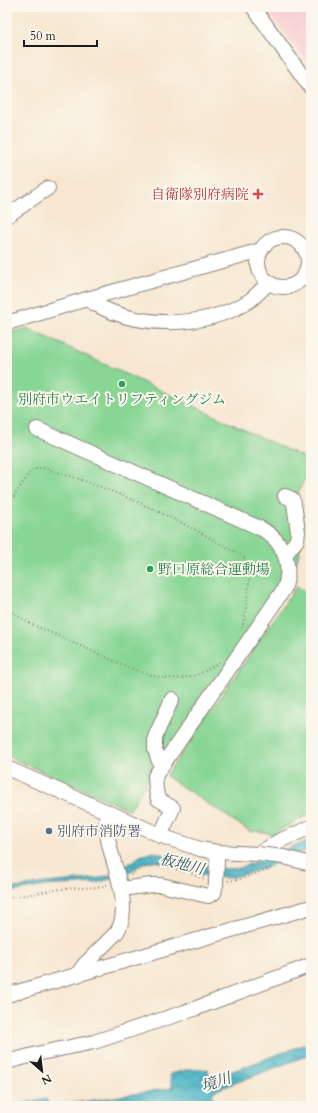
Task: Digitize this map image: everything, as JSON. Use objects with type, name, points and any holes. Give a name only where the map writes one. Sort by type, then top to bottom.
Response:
[{"type":"street","points":[[253,7],[311,88]]},
{"type":"street","points":[[7,216],[48,188]]},
{"type":"street","points":[[282,237],[291,238],[298,242],[309,254],[305,272],[300,279],[293,284],[277,286],[269,282],[260,271],[258,264],[261,250],[267,243],[274,239],[282,237]]},
{"type":"street","points":[[7,323],[261,250]]},
{"type":"street","points":[[87,299],[100,308],[147,322],[174,322],[199,319],[227,311],[249,300],[269,282]]},
{"type":"street","points":[[38,429],[262,529],[279,543],[285,555],[288,569],[284,589],[155,776],[158,798],[174,808],[160,836]]},
{"type":"street","points":[[285,496],[292,499],[294,503],[298,532],[297,540],[285,555]]},
{"type":"street","points":[[161,767],[155,750],[155,737],[172,699]]},
{"type":"street","points":[[7,768],[160,836],[217,856],[258,854],[284,857],[311,864]]},
{"type":"street","points":[[77,975],[84,964],[117,932],[120,926],[123,907],[107,838],[106,812]]},
{"type":"street","points":[[258,854],[279,841],[311,827]]},
{"type":"street","points":[[117,884],[161,885],[208,896],[214,893],[216,884],[217,856]]},
{"type":"street","points":[[7,996],[311,907]]},
{"type":"street","points":[[7,1062],[94,1042],[194,1009],[311,965]]},
{"type":"path","points":[[7,507],[30,472],[38,468],[43,468],[94,484],[189,526],[242,556],[247,561],[250,573],[242,630]]},
{"type":"path","points":[[7,606],[16,615],[31,624],[138,672],[158,678],[179,679],[189,677],[209,669],[222,660]]},
{"type":"path","points":[[7,898],[61,888],[100,887],[117,884]]},
{"type":"shaded area","points":[[264,7],[311,7],[311,67]]},
{"type":"green space","name":"野口原総合運動場","points":[[27,328],[311,461],[311,465],[296,497],[304,524],[299,554],[289,584],[153,771],[130,810],[7,756],[7,334]]},
{"type":"green space","points":[[297,586],[311,596],[311,813],[272,834],[257,831],[251,832],[166,776]]},
{"type":"water","name":"板地川","points":[[311,839],[311,848],[262,869],[233,877],[225,878],[203,875],[154,861],[143,863],[121,878],[114,878],[96,883],[45,886],[7,893],[7,889],[45,883],[100,878],[118,872],[140,856],[154,852],[203,866],[226,869],[240,868]]},
{"type":"water","name":"境川","points":[[311,1042],[311,1054],[214,1091],[212,1095],[214,1104],[210,1106],[174,1106],[173,1101],[136,1106],[55,1106],[172,1088],[170,1074],[190,1069],[207,1069],[210,1076],[214,1078]]},
{"type":"water","points":[[46,1099],[49,1105],[52,1106],[7,1106]]},
{"type":"place","name":"自衛隊別府病院","points":[[258,194]]},
{"type":"place","name":"別府市ウエイトリフティングジム","points":[[122,384]]},
{"type":"place","name":"野口原総合運動場","points":[[150,569]]},
{"type":"place","name":"別府市消防署","points":[[49,831]]}]
